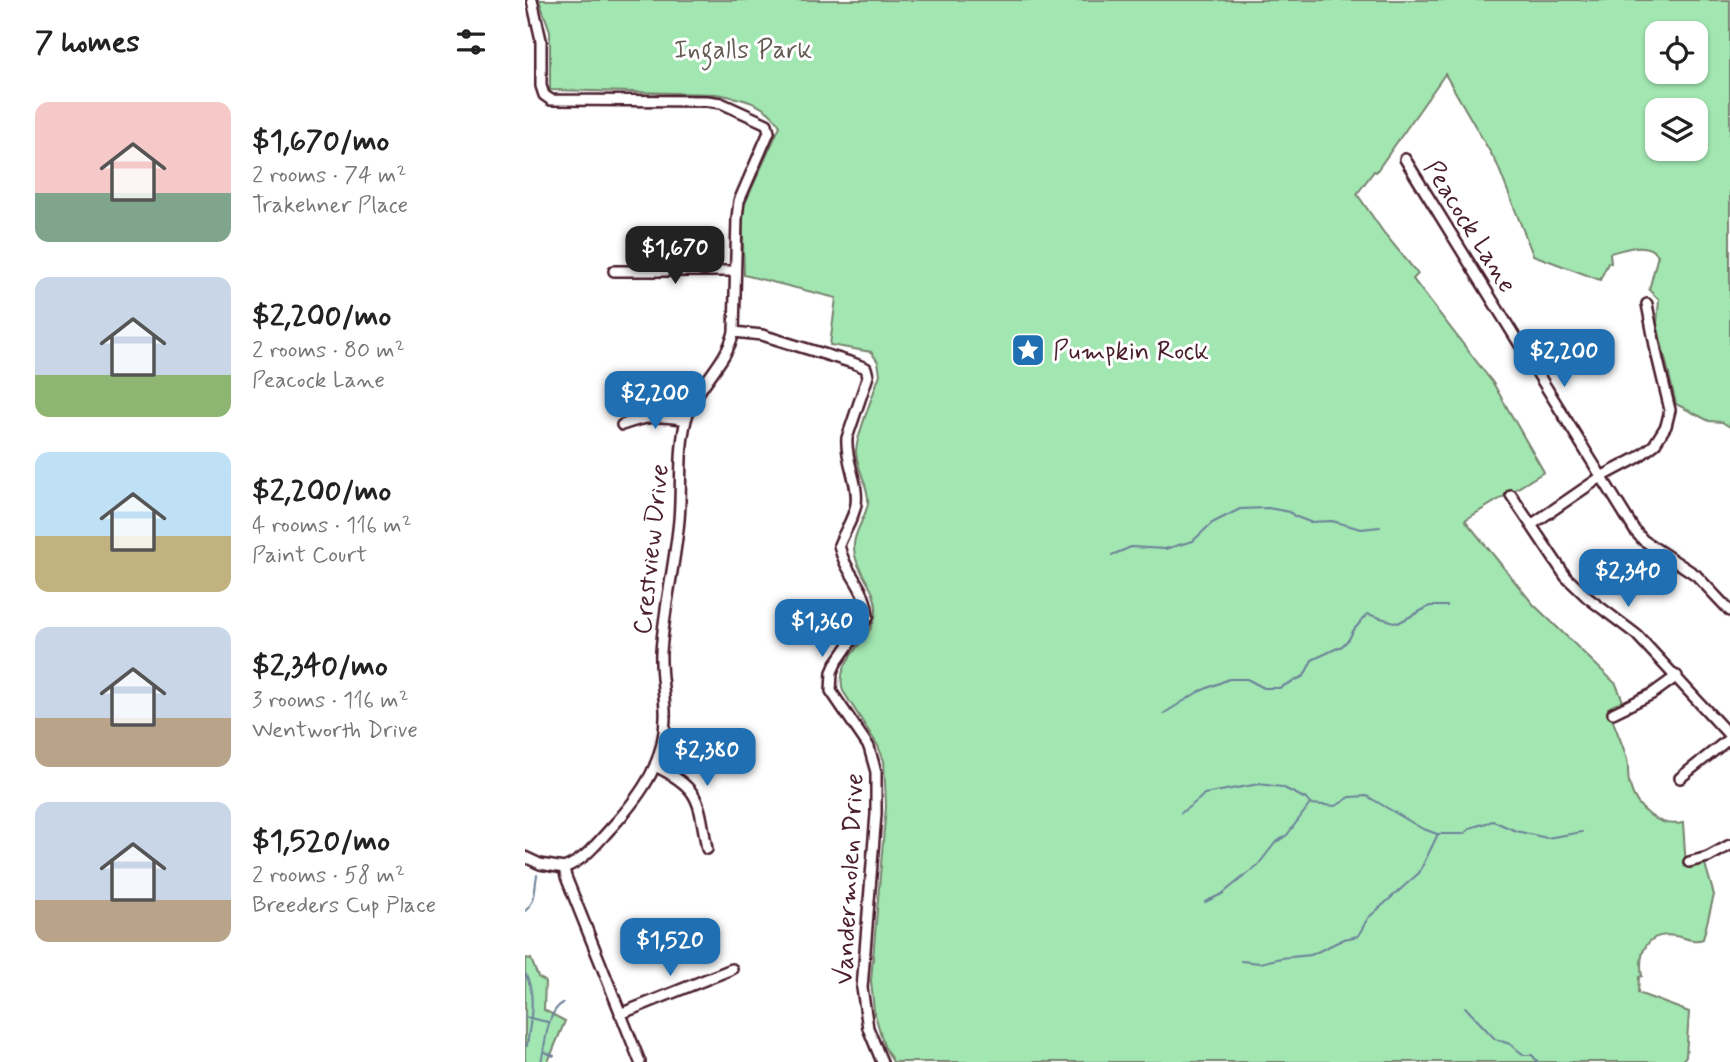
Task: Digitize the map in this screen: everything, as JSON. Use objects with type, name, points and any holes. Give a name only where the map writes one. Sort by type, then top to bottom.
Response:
[{"type":"street","name":"Crestview Drive","points":[[532,0],[541,40],[541,86],[544,95],[551,100],[721,103],[767,124],[769,132],[739,201],[734,332],[730,350],[702,386],[686,420],[680,459],[677,541],[661,652],[665,711],[663,735],[653,775],[637,800],[580,862],[564,868]]},
{"type":"street","name":"Peacock Lane","points":[[1405,159],[1639,536],[1696,575],[1730,611]]},
{"type":"street","points":[[614,271],[735,271]]},
{"type":"street","points":[[1531,525],[1601,477],[1637,458],[1654,445],[1666,426],[1670,410],[1647,303]]},
{"type":"street","name":"Vandermolen Drive","points":[[734,332],[761,335],[853,363],[866,368],[868,376],[847,438],[846,448],[856,489],[856,505],[839,545],[846,566],[864,593],[868,617],[836,663],[832,672],[831,691],[869,747],[876,772],[876,814],[862,988],[868,1028],[882,1062]]},
{"type":"street","points":[[622,425],[645,416],[667,416],[686,420]]},
{"type":"street","points":[[1511,495],[1566,577],[1588,598],[1637,635],[1730,737],[1680,778]]},
{"type":"street","points":[[1613,713],[1652,694],[1677,676]]},
{"type":"street","points":[[655,765],[689,786],[698,802],[707,849]]},
{"type":"street","points":[[1689,862],[1708,857],[1730,845]]},
{"type":"street","points":[[525,857],[540,864],[564,868],[640,1062]]},
{"type":"street","points":[[620,1014],[732,969]]},
{"type":"green space","name":"Ingalls Park","points":[[539,0],[1730,0],[1730,427],[1722,422],[1709,421],[1676,404],[1657,324],[1659,300],[1649,290],[1658,255],[1653,250],[1642,247],[1610,253],[1611,263],[1608,263],[1600,280],[1533,255],[1497,164],[1445,74],[1376,172],[1374,171],[1357,194],[1384,233],[1418,274],[1413,279],[1493,383],[1544,472],[1465,520],[1533,604],[1616,684],[1623,701],[1608,708],[1627,759],[1633,794],[1643,809],[1657,820],[1683,823],[1686,867],[1705,864],[1714,895],[1703,939],[1692,940],[1665,935],[1651,940],[1643,951],[1642,976],[1639,977],[1638,993],[1689,1012],[1686,1056],[1681,1062],[893,1062],[884,1046],[874,1011],[871,981],[886,806],[884,761],[878,746],[843,691],[842,679],[844,668],[874,621],[876,610],[873,593],[854,553],[854,544],[868,503],[856,451],[880,374],[878,362],[871,352],[830,345],[836,298],[744,275],[742,210],[780,126],[768,112],[752,103],[716,94],[550,90],[550,31]]},
{"type":"green space","points":[[525,958],[531,959],[538,977],[545,981],[544,1010],[565,1021],[548,1062],[525,1062]]},
{"type":"waterway","points":[[1112,555],[1131,547],[1165,549],[1193,541],[1212,523],[1240,509],[1268,508],[1290,512],[1310,522],[1332,521],[1361,529],[1380,527]]},
{"type":"waterway","points":[[1163,714],[1198,692],[1229,679],[1247,679],[1264,688],[1279,688],[1304,676],[1312,660],[1342,646],[1367,614],[1398,623],[1430,606],[1447,606]]},
{"type":"waterway","points":[[1181,813],[1204,794],[1259,784],[1282,787],[1306,799],[1310,804],[1336,806],[1350,797],[1367,796],[1421,828],[1437,834]]},
{"type":"waterway","points":[[1205,902],[1222,894],[1258,865],[1275,843],[1287,835],[1310,804]]},
{"type":"waterway","points":[[1241,961],[1260,963],[1311,955],[1344,939],[1358,936],[1368,918],[1419,873],[1438,834],[1463,834],[1473,827],[1493,821],[1516,831],[1547,838],[1582,832]]},
{"type":"waterway","points":[[525,911],[533,899],[537,875]]},
{"type":"waterway","points":[[525,973],[532,999],[527,1046]]},
{"type":"waterway","points":[[541,1062],[547,1029],[553,1013],[563,1003]]},
{"type":"waterway","points":[[1465,1007],[1495,1039],[1510,1044],[1524,1055],[1532,1055],[1538,1062]]},
{"type":"waterway","points":[[525,1017],[548,1022]]},
{"type":"waterway","points":[[545,1052],[554,1056]]},
{"type":"place","name":"Pumpkin Rock","points":[[1028,350]]}]
